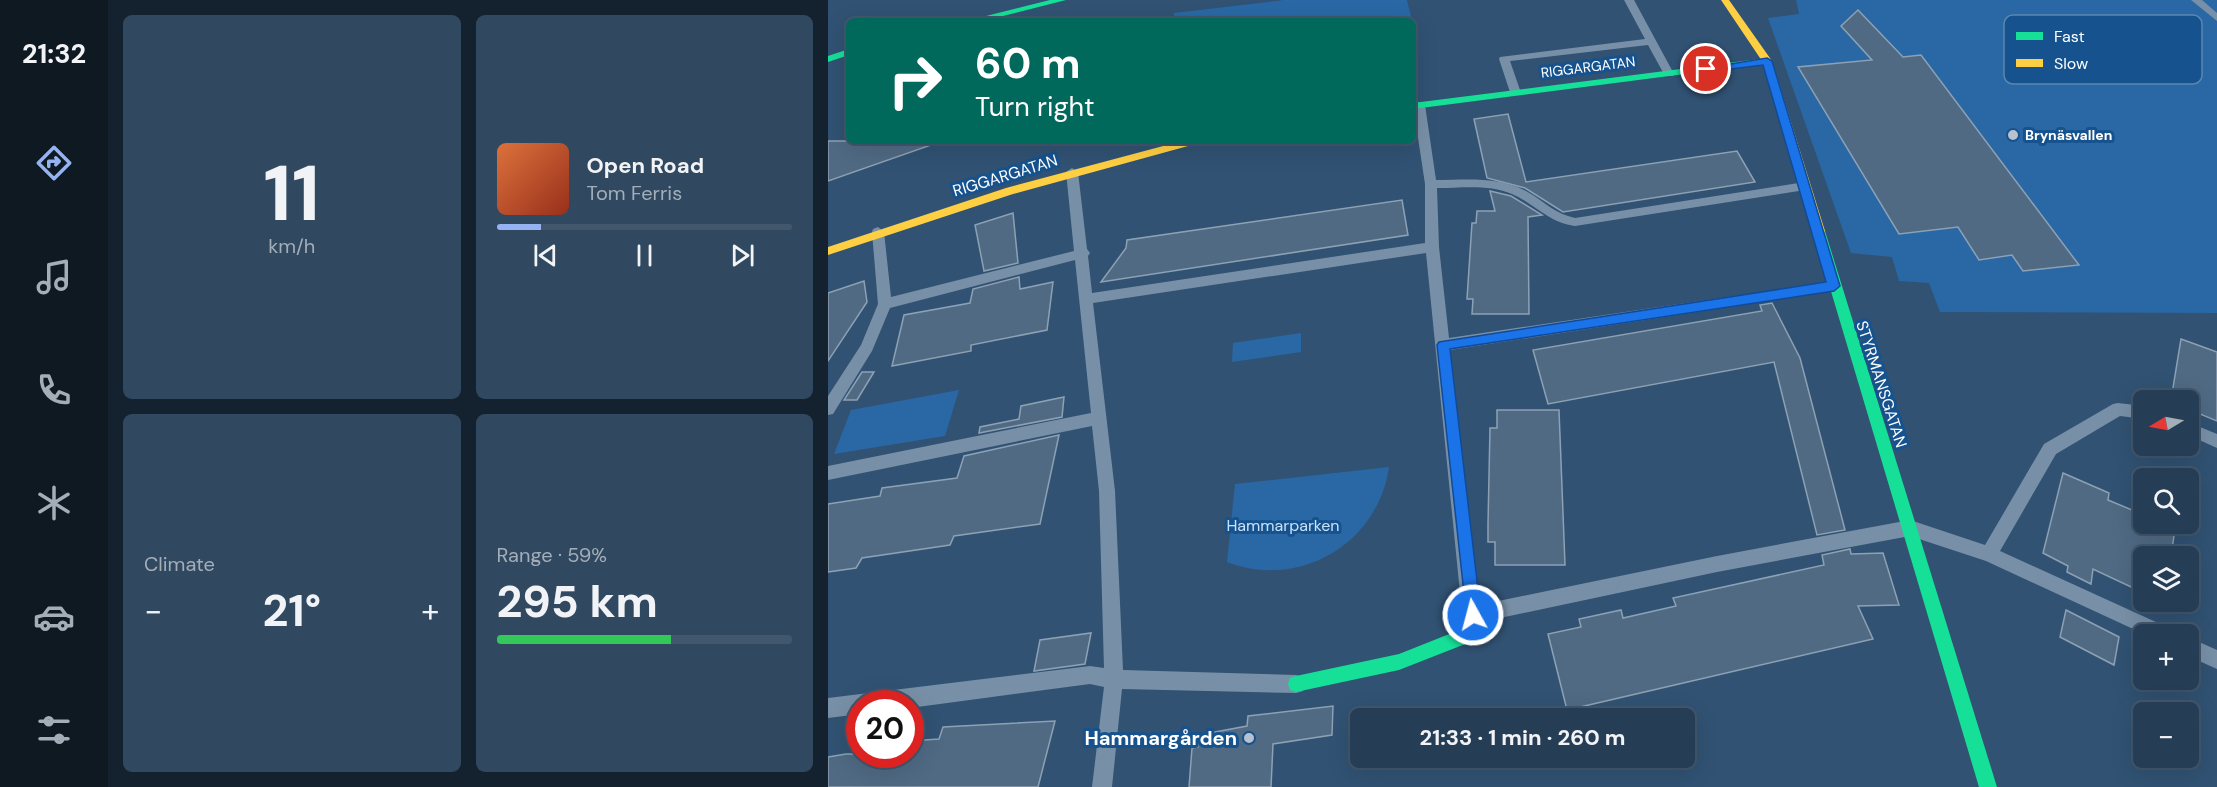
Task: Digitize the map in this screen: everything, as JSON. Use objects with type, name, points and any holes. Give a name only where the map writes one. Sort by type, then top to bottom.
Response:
[{"type":"street","points":[[984,18],[1062,0]]},
{"type":"street","name":"STYRMANSGATAN","points":[[1725,0],[1767,61],[1797,166],[1988,787]]},
{"type":"street","points":[[828,59],[846,53]]},
{"type":"street","name":"RIGGARGATAN","points":[[1416,105],[1767,61]]},
{"type":"street","name":"RIGGARGATAN","points":[[828,251],[878,232],[1072,172],[1183,144]]},
{"type":"street","points":[[1296,684],[1399,662],[1472,633]]},
{"type":"lane","points":[[1629,0],[1668,74]]},
{"type":"lane","points":[[2196,0],[2217,18]]},
{"type":"lane","points":[[1515,93],[1504,59],[1651,41]]},
{"type":"lane","points":[[1416,105],[1431,184],[1432,247],[1473,615],[1472,633]]},
{"type":"lane","points":[[1072,172],[1083,253],[1107,491],[1114,680],[1102,787]]},
{"type":"lane","points":[[1431,184],[1476,184],[1513,190],[1533,199],[1562,221],[1575,222],[1805,186]]},
{"type":"lane","points":[[828,409],[867,347],[885,304],[878,232]]},
{"type":"lane","points":[[1087,299],[1432,247]]},
{"type":"lane","points":[[885,304],[1083,253]]},
{"type":"lane","points":[[1443,345],[1834,286]]},
{"type":"lane","points":[[1989,554],[2050,449],[2118,409],[2133,411]]},
{"type":"lane","points":[[828,473],[1098,418]]},
{"type":"lane","points":[[2199,433],[2217,441]]},
{"type":"lane","points":[[1473,615],[1717,564],[1910,528],[1989,554],[2141,624]]},
{"type":"lane","points":[[2199,651],[2217,660]]},
{"type":"lane","points":[[924,696],[1090,675],[1114,680],[1296,684]]},
{"type":"lane","points":[[828,708],[846,706]]},
{"type":"green space","points":[[1284,0],[1407,0],[1411,18],[1174,18],[1174,13]]},
{"type":"green space","name":"Brynäsvallen","points":[[1796,0],[2217,0],[2217,313],[1940,312],[1929,283],[1899,281],[1892,257],[1851,253],[1768,18],[1799,14]]},
{"type":"green space","points":[[1301,333],[1301,352],[1232,362],[1233,343]]},
{"type":"green space","points":[[959,390],[945,436],[834,454],[851,410]]},
{"type":"green space","name":"Hammarparken","points":[[1389,467],[1382,494],[1369,518],[1352,538],[1331,554],[1307,565],[1281,570],[1254,569],[1227,562],[1235,484]]},
{"type":"building","name":"Brynäsvallen","points":[[1858,10],[1903,57],[1921,55],[2079,265],[2023,271],[2012,255],[1979,260],[1958,227],[1899,234],[1798,67],[1872,60],[1841,26]]},
{"type":"building","points":[[1508,114],[1526,182],[1737,151],[1755,182],[1563,212],[1525,188],[1487,178],[1474,119]]},
{"type":"building","points":[[828,141],[846,141],[846,144],[931,144],[931,145],[828,181]]},
{"type":"building","points":[[1490,191],[1511,196],[1542,215],[1528,217],[1529,314],[1472,314],[1473,299],[1467,299],[1472,223],[1476,223],[1477,211],[1495,211]]},
{"type":"building","points":[[1402,200],[1408,235],[1101,282],[1126,248],[1127,240]]},
{"type":"building","points":[[1013,213],[1018,263],[984,271],[975,225]]},
{"type":"building","points":[[1019,277],[1020,289],[1053,282],[1047,330],[971,345],[971,351],[892,366],[904,315],[970,303],[973,289]]},
{"type":"building","points":[[864,281],[867,302],[828,361],[828,293]]},
{"type":"building","points":[[1772,303],[1800,358],[1845,530],[1817,535],[1774,362],[1548,404],[1533,350],[1762,311],[1760,305]]},
{"type":"building","points":[[2181,339],[2217,352],[2217,421],[2199,414],[2199,390],[2173,390]]},
{"type":"building","points":[[862,372],[874,372],[857,400],[844,400]]},
{"type":"building","points":[[1064,397],[1062,417],[979,433],[980,427],[1019,419],[1021,406]]},
{"type":"building","points":[[1497,410],[1559,410],[1565,565],[1495,565],[1495,542],[1488,542],[1488,524],[1490,428],[1497,428]]},
{"type":"building","points":[[1059,435],[1040,524],[954,536],[950,545],[862,558],[856,568],[828,572],[828,504],[880,496],[882,488],[957,478],[964,456]]},
{"type":"building","points":[[2063,473],[2109,493],[2108,500],[2133,510],[2133,534],[2174,534],[2172,546],[2133,546],[2133,588],[2093,569],[2091,584],[2067,572],[2068,566],[2043,553]]},
{"type":"building","points":[[1850,549],[1851,554],[1883,553],[1899,605],[1858,606],[1873,639],[1576,708],[1566,708],[1548,634],[1581,627],[1579,619],[1621,610],[1623,618],[1676,606],[1673,598],[1824,565],[1822,555]]},
{"type":"building","points":[[2066,610],[2119,637],[2114,665],[2060,637]]},
{"type":"building","points":[[1091,633],[1085,664],[1034,671],[1040,640]]},
{"type":"building","points":[[1333,706],[1332,735],[1273,744],[1271,787],[1189,787],[1192,748],[1198,747],[1198,735],[1247,726],[1248,716]]},
{"type":"building","points":[[1055,721],[1038,787],[828,787],[828,757],[846,754],[846,768],[924,768],[924,740],[939,739],[943,727]]},
{"type":"traffic: fast","points":[[984,18],[1062,0]]},
{"type":"traffic: fast","points":[[828,59],[846,53]]},
{"type":"traffic: fast","points":[[1416,106],[1767,61]]},
{"type":"traffic: fast","points":[[1819,231],[1988,787]]},
{"type":"traffic: fast","points":[[1296,684],[1399,662],[1472,633]]},
{"type":"traffic: slow","points":[[1725,0],[1767,61],[1819,231]]},
{"type":"traffic: slow","points":[[828,251],[1010,191],[1184,144]]},
{"type":"place","name":"Brynäsvallen","points":[[2013,135]]},
{"type":"place","name":"Hammargården","points":[[1249,738]]},
{"type":"route","points":[[1473,615],[1443,345],[1834,286],[1767,61],[1706,69]]}]
